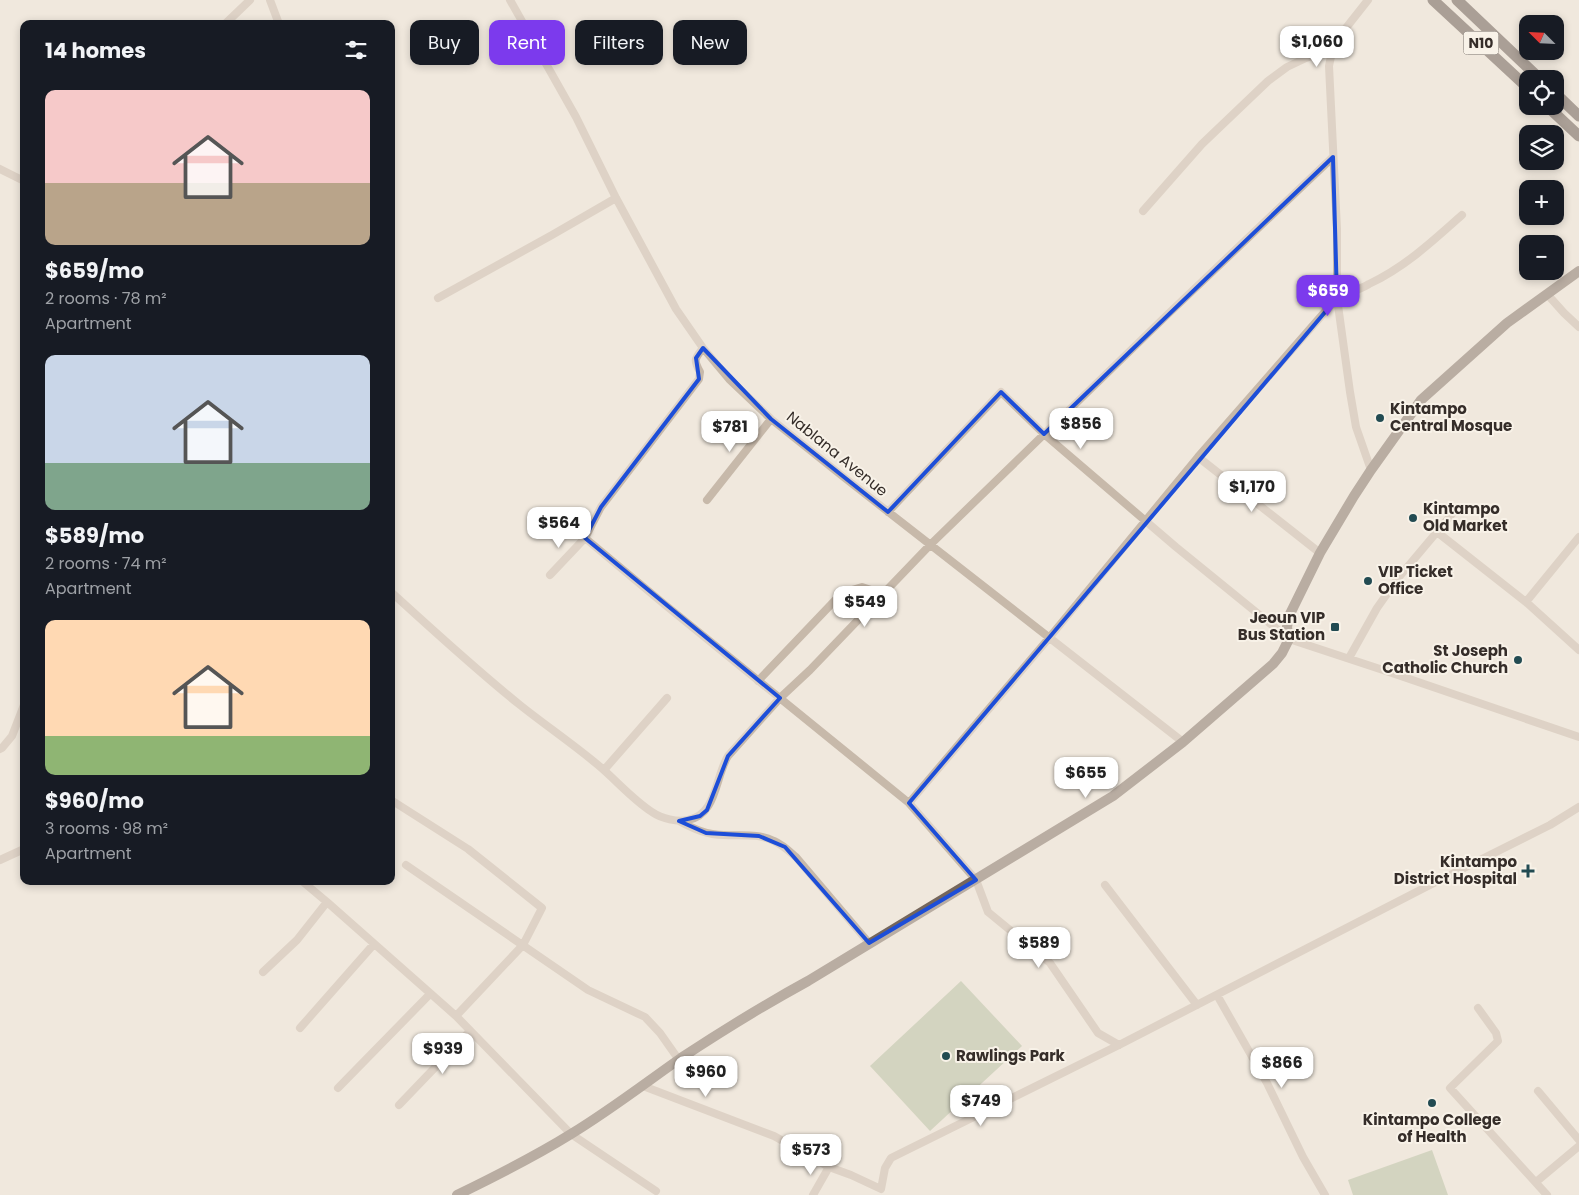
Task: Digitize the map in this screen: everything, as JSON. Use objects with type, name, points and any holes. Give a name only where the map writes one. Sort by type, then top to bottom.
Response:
[{"type":"highway","name":"N10","points":[[1433,0],[1519,80]]},
{"type":"highway","name":"N10","points":[[1457,0],[1531,70]]},
{"type":"highway","points":[[1564,102],[1579,116]]},
{"type":"highway","points":[[1557,115],[1579,136]]},
{"type":"main road","points":[[457,1195],[511,1168],[571,1134],[679,1060],[754,1012],[1113,796],[1182,742],[1273,664],[1282,653],[1289,639],[1287,627],[1289,616],[1320,553],[1370,470],[1421,400],[1488,338],[1579,271]]},
{"type":"street","points":[[229,20],[250,0]]},
{"type":"street","points":[[270,0],[278,20]]},
{"type":"street","name":"Nablana Avenue","points":[[510,0],[576,117],[616,198],[676,309],[703,348],[729,379],[771,419],[1182,742]]},
{"type":"street","points":[[1368,0],[1333,47],[1328,66],[1336,228],[1337,298],[1356,427],[1370,470]]},
{"type":"street","points":[[1143,211],[1202,144],[1268,82],[1287,67],[1333,47]]},
{"type":"street","points":[[679,821],[695,818],[707,810],[728,756],[780,698],[810,670],[930,545],[1333,157]]},
{"type":"street","points":[[0,169],[20,179]]},
{"type":"street","points":[[438,298],[616,198]]},
{"type":"street","points":[[908,803],[1198,457],[1337,298],[1369,285],[1396,269],[1424,249],[1462,215]]},
{"type":"street","points":[[1547,294],[1579,327]]},
{"type":"street","points":[[550,575],[585,538],[601,507],[699,379],[700,372],[695,363],[703,348]]},
{"type":"street","points":[[888,512],[1001,392],[1044,434],[1147,520],[1176,547],[1289,639],[1579,737]]},
{"type":"street","points":[[707,500],[771,419]]},
{"type":"street","points":[[1198,457],[1320,553]]},
{"type":"street","points":[[1349,658],[1377,608],[1399,577],[1452,514]]},
{"type":"street","points":[[1437,532],[1526,602],[1579,650]]},
{"type":"street","points":[[1526,602],[1579,537]]},
{"type":"street","points":[[585,538],[908,803],[976,880],[988,912],[1050,964],[1098,1034],[1119,1045]]},
{"type":"street","points":[[758,681],[842,593],[862,587],[883,594]]},
{"type":"street","points":[[395,596],[470,663],[521,706],[604,770],[654,814],[679,821],[691,828],[706,833],[759,836],[773,840],[785,847],[796,857],[869,943]]},
{"type":"street","points":[[604,770],[667,698]]},
{"type":"street","points":[[0,748],[12,736],[20,715]]},
{"type":"street","points":[[395,803],[468,849],[542,908],[523,945],[456,1016]]},
{"type":"street","points":[[642,1086],[774,1136],[828,1167],[851,1175],[884,1192],[885,1168],[891,1158],[1119,1045],[1426,886],[1550,825],[1579,806]]},
{"type":"street","points":[[0,860],[20,851]]},
{"type":"street","points":[[406,865],[588,990],[645,1017],[660,1033],[679,1060]]},
{"type":"street","points":[[307,885],[456,1016],[571,1134],[656,1191]]},
{"type":"street","points":[[1105,885],[1197,1005]]},
{"type":"street","points":[[263,972],[297,940],[327,902]]},
{"type":"street","points":[[300,1028],[374,944]]},
{"type":"street","points":[[338,1088],[430,994]]},
{"type":"street","points":[[1217,995],[1267,1083],[1303,1156],[1325,1195]]},
{"type":"street","points":[[1478,1008],[1496,1033],[1498,1041],[1450,1088],[1547,1195]]},
{"type":"street","points":[[399,1104],[470,1031]]},
{"type":"street","points":[[1538,1091],[1579,1140]]},
{"type":"street","points":[[1536,1182],[1579,1146]]},
{"type":"street","points":[[813,1195],[828,1167]]},
{"type":"highlighted area","points":[[1333,157],[1337,298],[909,803],[976,880],[869,943],[785,847],[759,836],[706,833],[679,821],[700,816],[707,810],[728,756],[780,698],[585,538],[601,507],[699,379],[696,358],[703,348],[771,419],[888,512],[1001,392],[1044,434]]},
{"type":"green space","name":"Rawlings Park","points":[[961,981],[1022,1046],[930,1131],[870,1066]]},
{"type":"green space","points":[[1432,1150],[1448,1195],[1353,1195],[1348,1180]]},
{"type":"place","name":"Kintampo Central Mosque","points":[[1380,418]]},
{"type":"place","name":"Kintampo Old Market","points":[[1413,518]]},
{"type":"place","name":"VIP Ticket Office","points":[[1368,581]]},
{"type":"place","name":"Jeoun VIP Bus Station","points":[[1335,627]]},
{"type":"place","name":"St Joseph Catholic Church","points":[[1518,660]]},
{"type":"place","name":"Kintampo District Hospital","points":[[1528,871]]},
{"type":"place","name":"Rawlings Park","points":[[946,1056]]},
{"type":"place","name":"Kintampo College of Health","points":[[1432,1103]]}]
